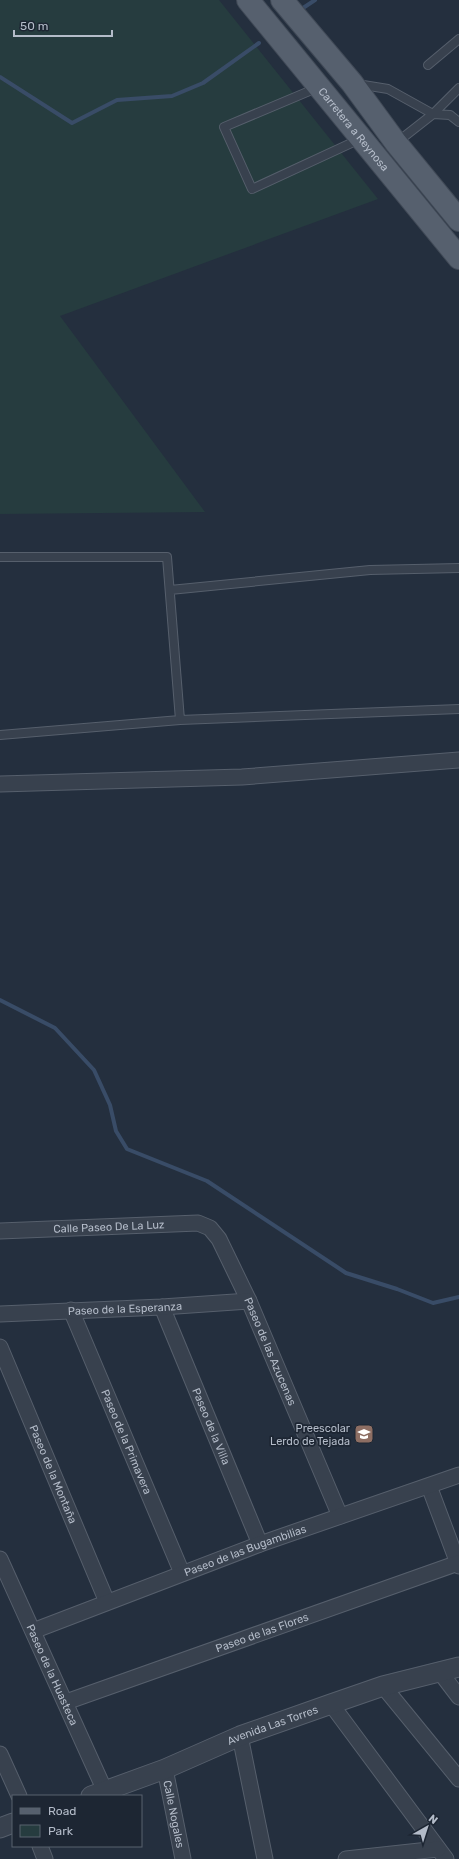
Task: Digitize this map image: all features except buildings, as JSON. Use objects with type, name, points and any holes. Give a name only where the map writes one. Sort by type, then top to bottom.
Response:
[{"type":"main road","name":"Carretera a Reynosa","points":[[248,0],[459,258]]},
{"type":"main road","points":[[282,0],[352,83],[396,143],[459,220]]},
{"type":"main road","points":[[314,80],[321,78],[333,86],[380,140],[384,143],[396,143]]},
{"type":"main road","points":[[396,143],[399,168],[429,203],[433,214],[432,224]]},
{"type":"street","points":[[0,784],[242,777],[459,760]]},
{"type":"street","name":"Calle Paseo De La Luz","points":[[0,1231],[198,1223],[204,1225],[215,1233]]},
{"type":"street","name":"Paseo de las Azucenas","points":[[215,1233],[249,1301],[340,1516]]},
{"type":"street","name":"Paseo de la Esperanza","points":[[0,1314],[162,1307],[249,1301]]},
{"type":"street","name":"Paseo de la Villa","points":[[162,1307],[260,1544]]},
{"type":"street","name":"Paseo de la Primavera","points":[[71,1310],[182,1573]]},
{"type":"street","name":"Paseo de la Montaña","points":[[0,1347],[107,1602]]},
{"type":"street","name":"Paseo de las Bugambilias","points":[[33,1631],[260,1544],[459,1475]]},
{"type":"street","points":[[429,1486],[459,1565]]},
{"type":"street","name":"Paseo de la Huasteca","points":[[0,1558],[66,1702],[98,1794]]},
{"type":"street","name":"Paseo de las Flores","points":[[66,1702],[459,1565]]},
{"type":"street","name":"Avenida Las Torres","points":[[98,1794],[165,1769],[240,1736],[383,1686],[459,1667]]},
{"type":"street","points":[[440,1672],[459,1697]]},
{"type":"street","points":[[383,1686],[459,1780]]},
{"type":"street","points":[[331,1704],[442,1854]]},
{"type":"street","points":[[240,1736],[265,1859]]},
{"type":"street","points":[[0,1754],[19,1795]]},
{"type":"street","name":"Calle Nogales","points":[[165,1769],[183,1859]]},
{"type":"street","points":[[0,1828],[12,1823]]},
{"type":"street","points":[[40,1847],[45,1859]]},
{"type":"street","points":[[346,1859],[442,1854]]},
{"type":"lane","points":[[428,65],[459,39]]},
{"type":"lane","points":[[314,80],[224,127],[252,189],[362,138]]},
{"type":"lane","points":[[352,83],[388,90],[433,114],[450,115],[459,122]]},
{"type":"lane","points":[[396,143],[433,114],[459,88]]},
{"type":"lane","points":[[0,557],[167,557],[180,720]]},
{"type":"lane","points":[[170,590],[370,570],[459,568]]},
{"type":"lane","points":[[0,735],[180,720],[459,709]]},
{"type":"green space","points":[[0,0],[219,0],[378,199],[60,316],[205,512],[0,514]]},
{"type":"waterway","points":[[303,8],[315,0]]},
{"type":"waterway","points":[[0,77],[72,123],[117,100],[172,96],[203,83],[259,43]]},
{"type":"waterway","points":[[0,1000],[55,1028],[94,1070],[110,1105],[116,1131],[127,1149],[207,1181],[346,1273],[397,1289],[433,1303],[459,1297]]},
{"type":"place","name":"Preescolar Lerdo de Tejada","points":[[364,1434]]}]
